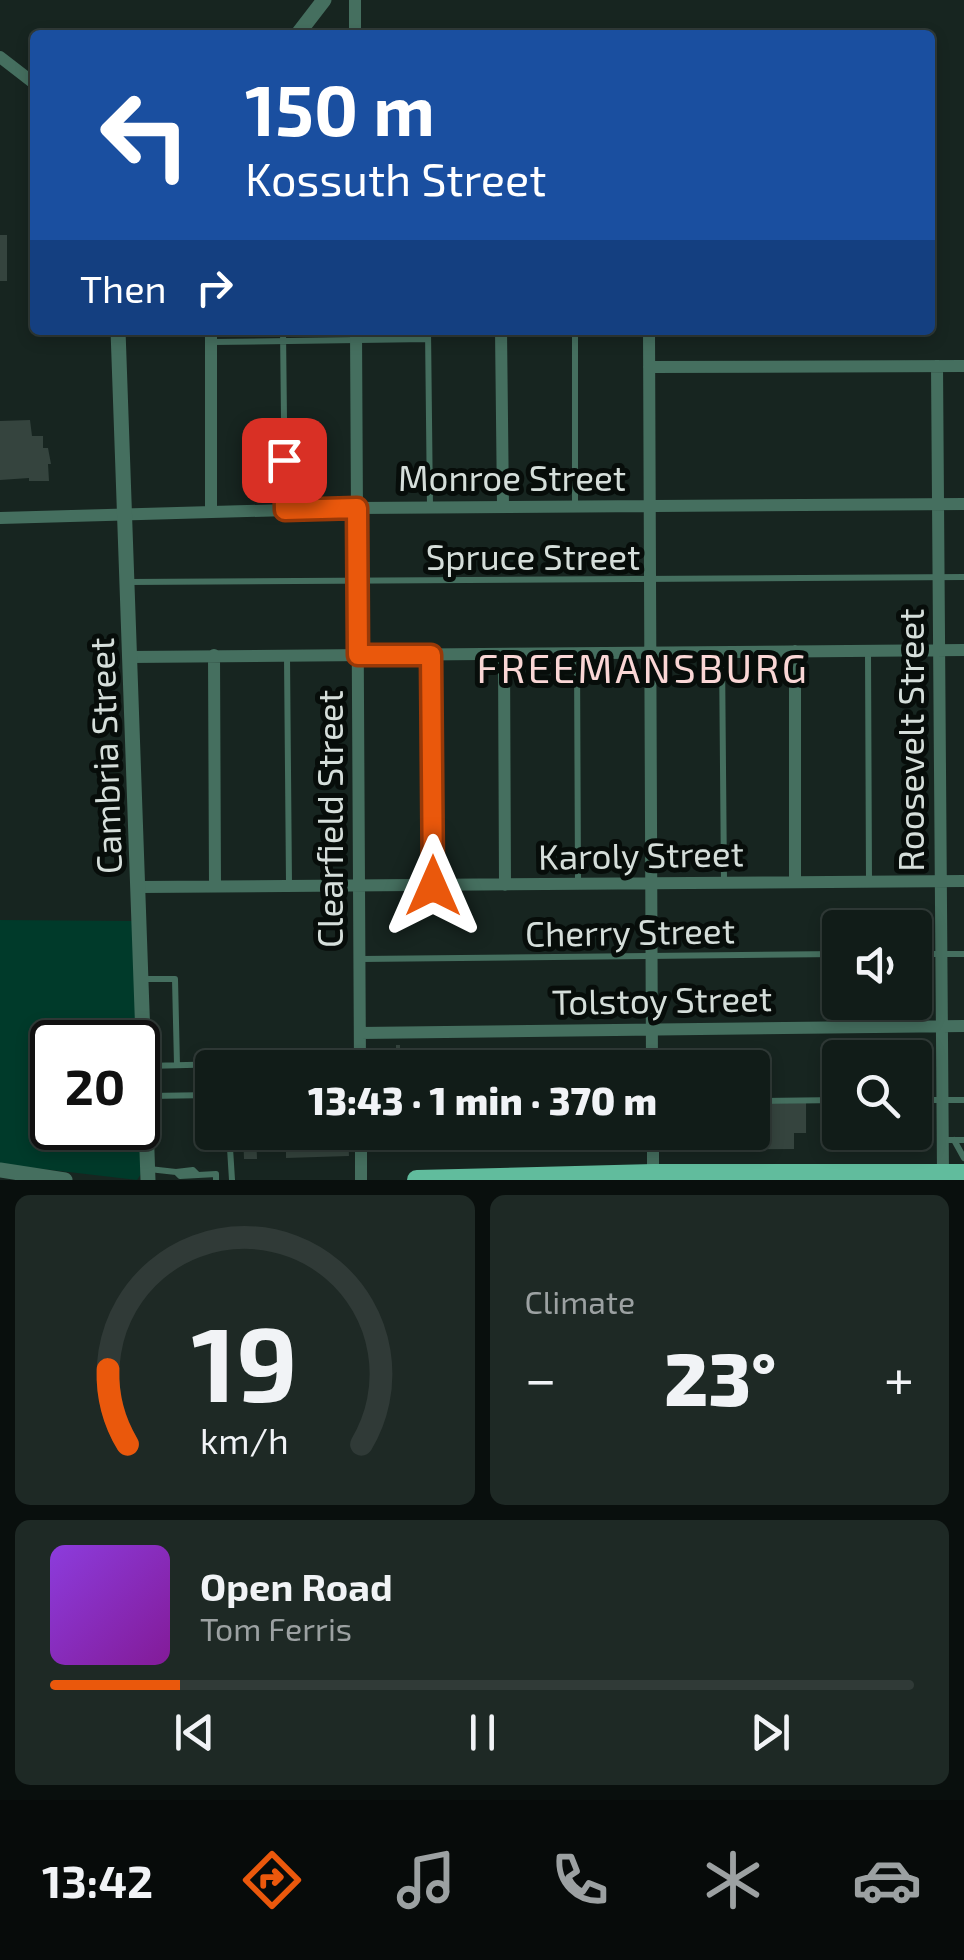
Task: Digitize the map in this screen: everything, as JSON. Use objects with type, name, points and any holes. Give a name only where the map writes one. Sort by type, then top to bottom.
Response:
[{"type":"main road","points":[[416,1180],[954,1174]]},
{"type":"street","points":[[301,30],[324,0]]},
{"type":"street","points":[[354,0],[355,30]]},
{"type":"street","points":[[0,57],[30,80]]},
{"type":"street","name":"Cambria Street","points":[[118,335],[144,1020]]},
{"type":"street","name":"Clearfield Street","points":[[356,335],[360,1050]]},
{"type":"street","points":[[500,335],[503,507]]},
{"type":"street","points":[[648,335],[652,1050]]},
{"type":"street","points":[[210,336],[211,511]]},
{"type":"street","name":"Roosevelt Street","points":[[938,366],[943,1100],[954,1174]]},
{"type":"street","points":[[649,367],[964,366]]},
{"type":"street","name":"Monroe Street","points":[[0,518],[357,508],[964,504]]},
{"type":"street","points":[[129,656],[964,650]]},
{"type":"street","points":[[795,651],[796,882]]},
{"type":"street","points":[[214,655],[215,886]]},
{"type":"street","points":[[504,655],[505,885]]},
{"type":"street","name":"Karoly Street","points":[[139,887],[964,881]]},
{"type":"street","name":"Tolstoy Street","points":[[360,1032],[964,1026]]},
{"type":"street","points":[[360,1180],[361,1150]]},
{"type":"street","points":[[653,1150],[653,1177]]},
{"type":"street","points":[[0,1170],[65,1180]]},
{"type":"lane","points":[[283,335],[285,510]]},
{"type":"lane","points":[[210,336],[283,341],[346,335]]},
{"type":"lane","points":[[428,335],[430,508]]},
{"type":"lane","points":[[575,335],[575,507]]},
{"type":"lane","name":"Spruce Street","points":[[127,582],[964,577]]},
{"type":"lane","points":[[868,650],[869,882]]},
{"type":"lane","points":[[722,652],[724,882]]},
{"type":"lane","points":[[286,654],[289,886]]},
{"type":"lane","points":[[577,654],[578,884]]},
{"type":"lane","points":[[431,655],[433,886]]},
{"type":"lane","name":"Cherry Street","points":[[360,960],[822,954]]},
{"type":"lane","points":[[932,954],[964,954]]},
{"type":"lane","points":[[143,979],[175,979],[177,1065]]},
{"type":"lane","points":[[160,1066],[195,1065]]},
{"type":"lane","points":[[160,1096],[195,1095]]},
{"type":"lane","points":[[770,1101],[822,1100]]},
{"type":"lane","points":[[932,1100],[964,1100]]},
{"type":"lane","points":[[948,1140],[964,1140]]},
{"type":"lane","points":[[948,1140],[964,1158]]},
{"type":"lane","points":[[230,1150],[232,1180]]},
{"type":"lane","points":[[148,1174],[216,1174],[216,1180]]},
{"type":"green space","points":[[0,920],[133,921],[136,1020],[30,1020],[30,1150],[140,1150],[141,1174],[137,1180],[0,1164]]},
{"type":"building","points":[[0,235],[7,235],[7,281],[0,281]]},
{"type":"building","points":[[30,420],[32,436],[43,436],[43,448],[48,448],[49,481],[0,480],[0,421]]},
{"type":"building","points":[[806,1103],[806,1133],[794,1133],[794,1149],[770,1149],[770,1104]]},
{"type":"building","points":[[244,1150],[257,1150],[257,1159],[244,1159]]},
{"type":"building","points":[[286,1150],[349,1150],[349,1156],[286,1158]]},
{"type":"district","name":"FREEMANSBURG","points":[[643,667]]},
{"type":"route","points":[[284,460],[285,510],[357,508],[358,655],[431,655],[433,886]]}]
